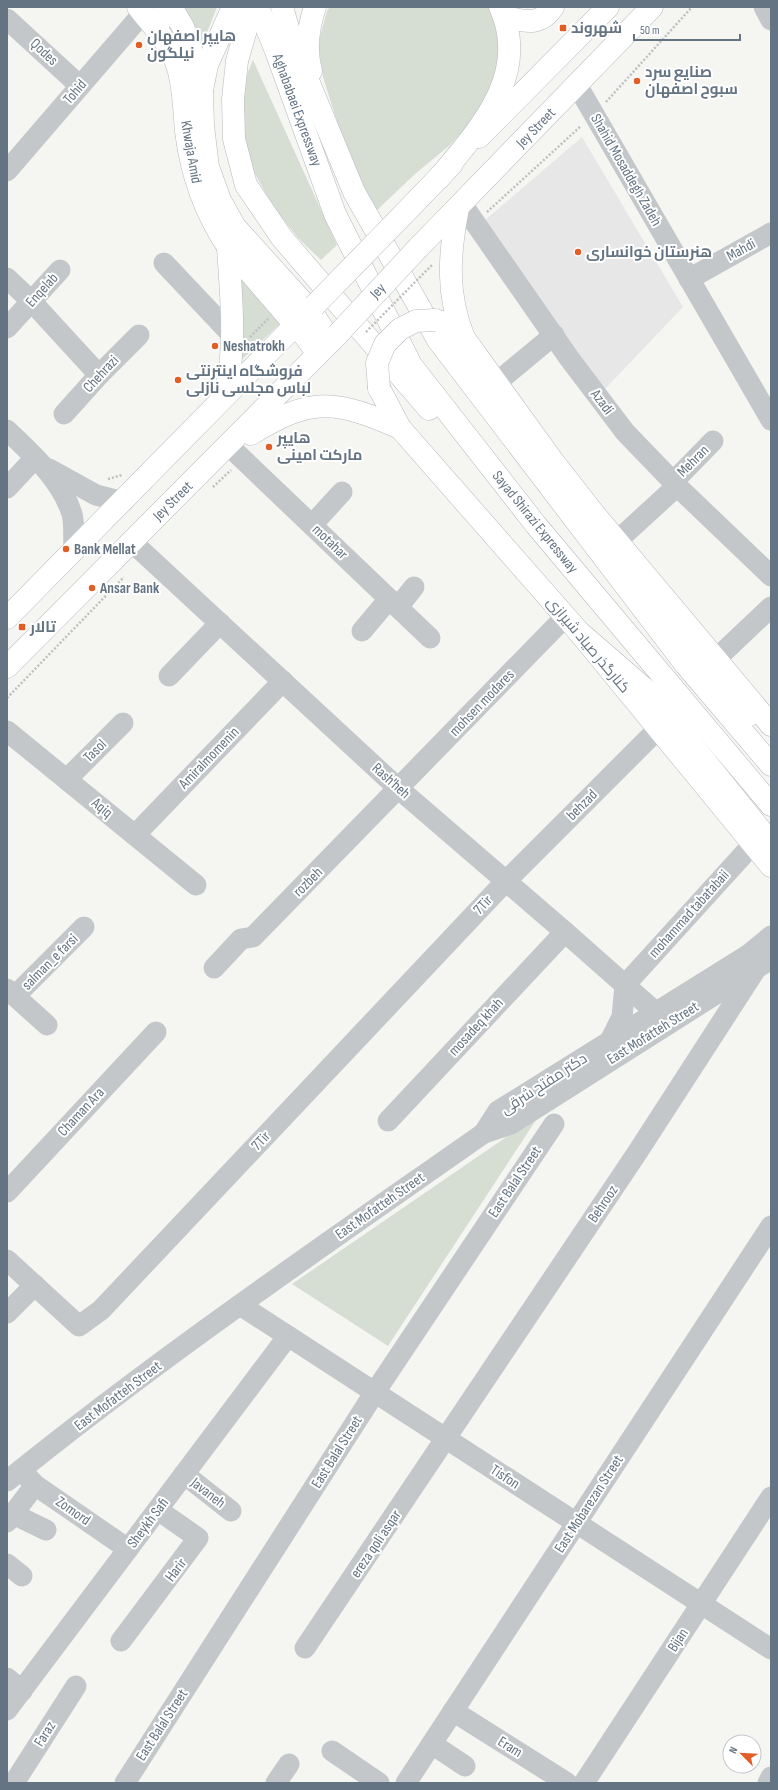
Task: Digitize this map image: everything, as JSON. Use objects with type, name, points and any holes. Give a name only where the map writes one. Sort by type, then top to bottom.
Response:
[{"type":"main road","points":[[146,17],[166,7]]},
{"type":"main road","name":"Khwaja Amid","points":[[171,7],[183,27],[202,90],[203,126],[208,166],[220,200],[235,227],[306,314]]},
{"type":"main road","points":[[202,90],[207,65],[234,7]]},
{"type":"main road","points":[[257,7],[247,26],[237,60],[233,99],[234,139],[246,185],[282,238],[309,268],[369,341],[536,525]]},
{"type":"main road","name":"Aghababaei Expressway","points":[[257,7],[284,46],[327,128],[354,192]]},
{"type":"main road","name":"Aghababaei Expressway","points":[[282,7],[284,46],[334,214]]},
{"type":"main road","points":[[316,7],[310,22],[308,62],[327,128]]},
{"type":"main road","points":[[502,12],[529,23],[548,15],[553,7]]},
{"type":"main road","points":[[7,618],[123,502],[225,395],[608,7]]},
{"type":"main road","name":"Jey Street","points":[[418,248],[652,7]]},
{"type":"main road","points":[[439,178],[485,120],[500,93],[508,64],[509,41],[502,12]]},
{"type":"main road","name":"Khwaja Amid","points":[[146,17],[170,49],[178,67],[182,87],[191,164],[198,192],[217,231],[228,247],[306,314]]},
{"type":"main road","name":"Sayad Shirazi Expressway","points":[[354,192],[438,340],[686,666],[771,765]]},
{"type":"main road","points":[[460,206],[450,266],[455,317],[464,338]]},
{"type":"main road","name":"Sayad Shirazi Expressway","points":[[334,214],[411,365],[536,525],[771,805]]},
{"type":"main road","points":[[225,395],[239,338],[228,247]]},
{"type":"main road","name":"Jey","points":[[329,343],[418,248]]},
{"type":"main road","points":[[306,314],[329,343]]},
{"type":"main road","points":[[400,428],[379,388],[378,363],[385,344],[400,329],[416,321],[435,320],[445,322],[464,338],[500,379],[552,460],[621,546],[771,725]]},
{"type":"main road","name":"Jey Street","points":[[7,668],[139,548],[225,450],[329,343]]},
{"type":"main road","points":[[225,450],[279,417],[306,407],[341,406],[368,414],[400,428]]},
{"type":"main road","name":"کنارگذر صیاد شیرازی","points":[[400,428],[423,452],[500,544],[572,625],[658,729],[762,843],[771,866]]},
{"type":"main road","points":[[621,546],[668,619],[771,743]]},
{"type":"main road","points":[[572,625],[653,696],[762,843]]},
{"type":"street","points":[[764,7],[771,20]]},
{"type":"street","name":"Tohid","points":[[7,171],[80,86],[146,17]]},
{"type":"street","name":"Qodes","points":[[7,19],[80,86]]},
{"type":"street","name":"Shahid Mosaddegh Zadeh","points":[[577,85],[689,279],[770,415]]},
{"type":"street","name":"Azadi","points":[[460,206],[475,222],[624,432],[675,484],[771,576]]},
{"type":"street","name":"Mahdi","points":[[689,279],[771,233]]},
{"type":"street","points":[[164,263],[239,338]]},
{"type":"street","name":"Enqelab","points":[[7,328],[60,270]]},
{"type":"street","points":[[7,278],[32,302],[99,375]]},
{"type":"street","name":"Chehrazi","points":[[64,414],[99,375],[139,335]]},
{"type":"street","points":[[500,379],[554,335]]},
{"type":"street","points":[[7,430],[39,461],[65,496],[72,516],[74,551]]},
{"type":"street","name":"Mehran","points":[[621,546],[713,441]]},
{"type":"street","name":"motahar","points":[[225,450],[312,525],[430,638]]},
{"type":"street","points":[[39,461],[96,495],[123,502]]},
{"type":"street","points":[[7,488],[39,461]]},
{"type":"street","points":[[312,525],[342,492]]},
{"type":"street","name":"Rash'heh","points":[[139,548],[399,789],[663,1018]]},
{"type":"street","points":[[362,630],[414,587]]},
{"type":"street","points":[[716,659],[771,608]]},
{"type":"street","points":[[169,676],[220,623]]},
{"type":"street","name":"mohsen modares","points":[[399,789],[572,625]]},
{"type":"street","name":"Amiralmomenin","points":[[135,835],[283,681]]},
{"type":"street","name":"Tasol","points":[[67,780],[123,723]]},
{"type":"street","name":"behzad","points":[[506,881],[658,729]]},
{"type":"street","name":"Aqiq","points":[[7,731],[196,885]]},
{"type":"street","name":"rozbeh","points":[[214,968],[241,939],[253,937],[399,789]]},
{"type":"street","name":"mohammad tabatabaii","points":[[625,985],[762,843]]},
{"type":"street","name":"7Tir","points":[[7,1260],[79,1326],[101,1310],[506,881]]},
{"type":"street","name":"salman_e farsi","points":[[47,1025],[11,993],[84,927]]},
{"type":"street","name":"mosadeq khah","points":[[388,1121],[565,932]]},
{"type":"street","name":"دکتر مفتح شرقی","points":[[484,1133],[498,1111],[609,1043],[663,1018],[762,965],[771,936]]},
{"type":"street","name":"Behrooz","points":[[447,1439],[762,965]]},
{"type":"street","points":[[609,1043],[622,1017],[625,985]]},
{"type":"street","name":"East Mofatteh Street","points":[[14,1475],[240,1305],[484,1133],[511,1124],[663,1018]]},
{"type":"street","name":"Chaman Ara","points":[[7,1192],[156,1032]]},
{"type":"street","name":"East Balal Street","points":[[125,1783],[375,1392],[554,1124]]},
{"type":"street","name":"East Mobarezan Street","points":[[406,1783],[771,1226]]},
{"type":"street","points":[[7,1313],[34,1285]]},
{"type":"street","name":"Tisfon","points":[[240,1305],[771,1649]]},
{"type":"street","name":"Sheykh Safi","points":[[7,1710],[14,1684],[128,1549],[288,1336]]},
{"type":"street","name":"ereza qoli asqar","points":[[305,1648],[447,1439]]},
{"type":"street","name":"Javaneh","points":[[184,1474],[231,1511]]},
{"type":"street","name":"Zomord","points":[[14,1475],[35,1485],[128,1549]]},
{"type":"street","points":[[35,1485],[10,1518],[46,1530]]},
{"type":"street","name":"Bijan","points":[[584,1783],[771,1497]]},
{"type":"street","name":"Harir","points":[[122,1641],[198,1538],[158,1510]]},
{"type":"street","name":"Faraz","points":[[14,1783],[76,1686]]},
{"type":"street","name":"Eram","points":[[453,1711],[567,1783]]},
{"type":"street","points":[[432,1744],[465,1766]]},
{"type":"street","points":[[332,1751],[379,1783]]},
{"type":"street","points":[[276,1783],[289,1764]]},
{"type":"street","points":[[768,1783],[771,1777]]},
{"type":"path","points":[[475,222],[594,115],[692,7]]},
{"type":"path","points":[[363,336],[422,275]]},
{"type":"path","points":[[239,338],[268,318]]},
{"type":"path","points":[[104,480],[124,474]]},
{"type":"path","points":[[7,697],[139,548]]},
{"type":"shaded area","points":[[179,7],[217,7],[197,58]]},
{"type":"shaded area","points":[[330,7],[492,7],[501,27],[502,63],[482,109],[450,145],[415,174],[375,212],[341,134],[323,77],[318,44],[327,11]]},
{"type":"shaded area","points":[[253,60],[337,245],[321,260],[299,239],[274,208],[255,174],[242,138],[240,91]]},
{"type":"shaded area","name":"هنرستان خوانساری","points":[[582,137],[683,307],[603,391],[484,221]]},
{"type":"shaded area","points":[[236,271],[281,323],[238,363]]},
{"type":"shaded area","points":[[540,1114],[388,1346],[292,1284]]},
{"type":"place","name":"شهروند","points":[[563,28]]},
{"type":"place","name":"هایپر اصفهان نیلگون","points":[[139,45]]},
{"type":"place","name":"صنایع سرد سبوح اصفهان","points":[[637,81]]},
{"type":"place","name":"هنرستان خوانساری","points":[[578,252]]},
{"type":"place","name":"Neshatrokh","points":[[215,346]]},
{"type":"place","name":"فروشگاه اینترنتی لباس مجلسی نازلی","points":[[178,380]]},
{"type":"place","name":"هایپر مارکت امینی","points":[[269,447]]},
{"type":"place","name":"Bank Mellat","points":[[66,549]]},
{"type":"place","name":"Ansar Bank","points":[[92,588]]},
{"type":"place","name":"تالار","points":[[22,627]]}]
